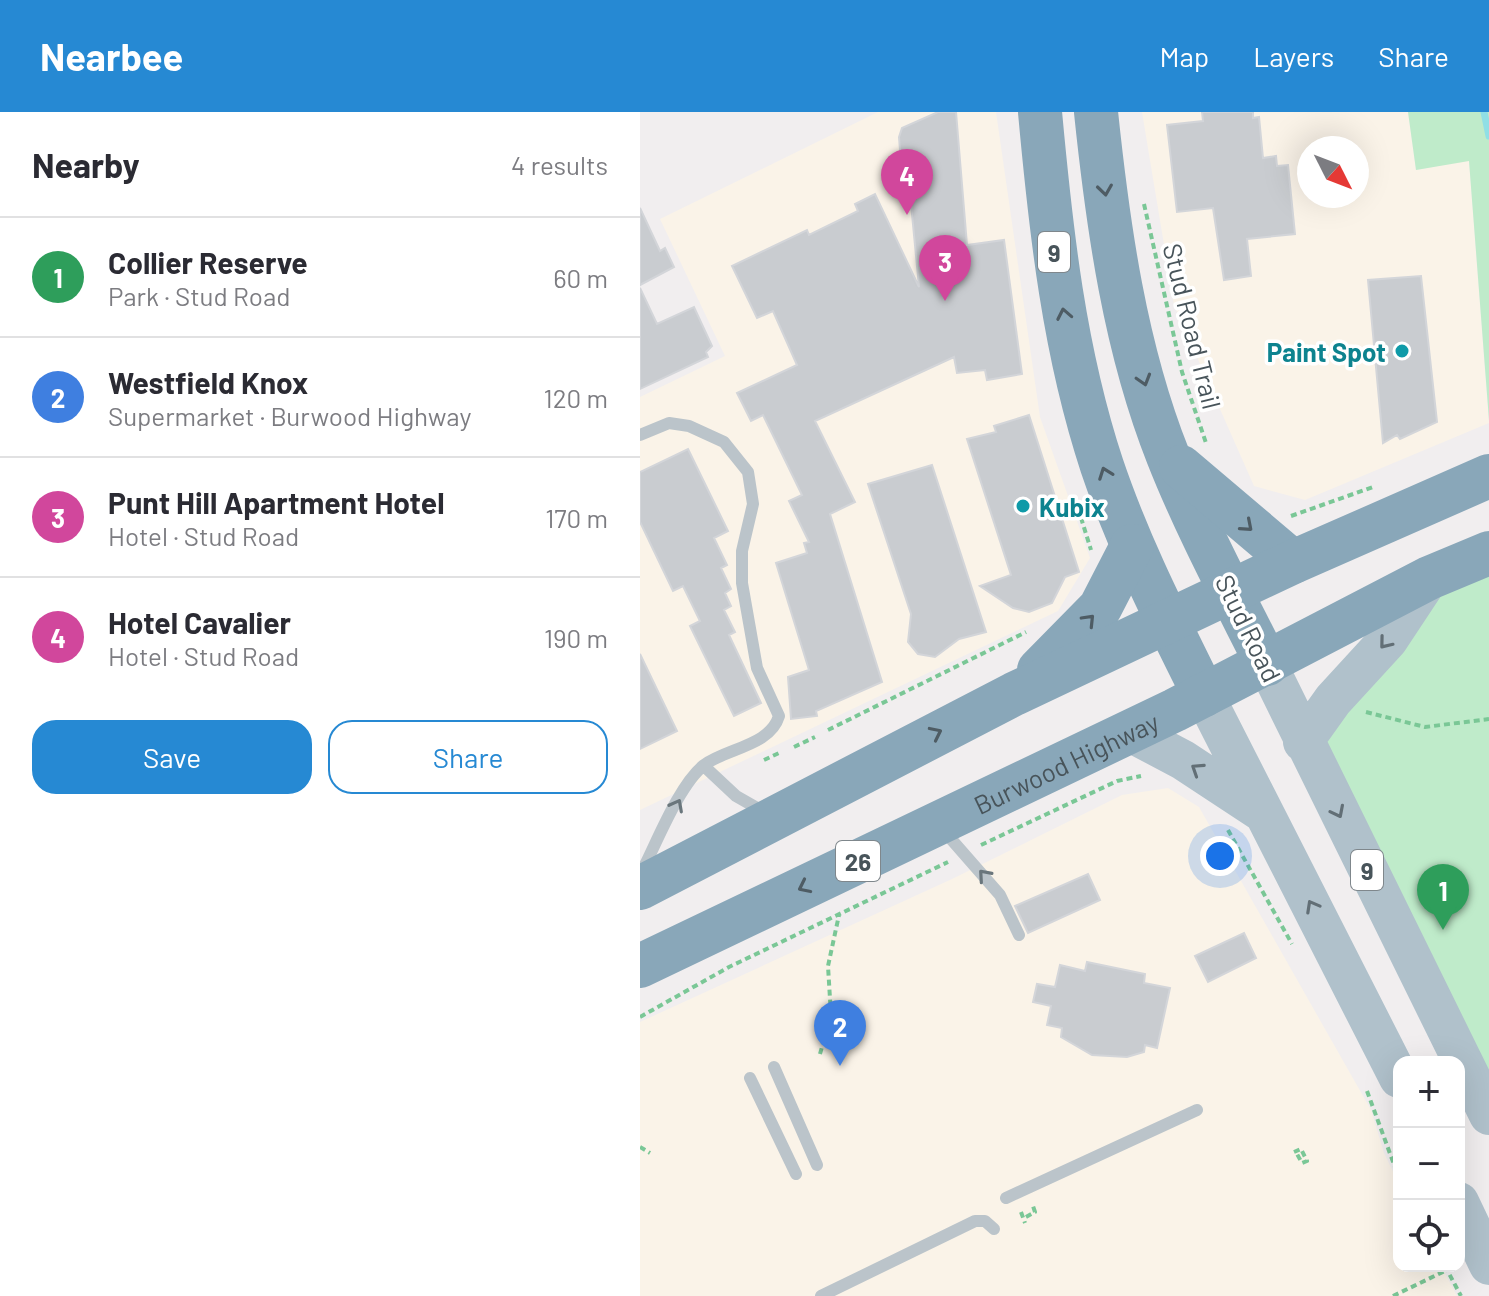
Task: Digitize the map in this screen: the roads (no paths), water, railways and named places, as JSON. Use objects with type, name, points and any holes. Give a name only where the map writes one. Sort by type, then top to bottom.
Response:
[{"type":"highway","name":"9","points":[[1040,112],[1064,317],[1102,465],[1114,555],[1168,622],[1204,695]]},
{"type":"highway","name":"Stud Road","points":[[1096,112],[1108,213],[1131,329],[1188,452],[1231,591],[1267,664]]},
{"type":"highway","points":[[1188,452],[1293,562]]},
{"type":"highway","points":[[640,888],[1014,694],[1293,562],[1489,476]]},
{"type":"highway","name":"Burwood Highway","points":[[640,966],[951,838],[1128,731],[1267,664],[1429,578],[1489,553]]},
{"type":"highway","points":[[1014,694],[1100,608],[1114,555]]},
{"type":"main road","points":[[1303,742],[1333,700],[1388,640],[1429,578]]},
{"type":"main road","name":"Stud Road","points":[[1267,664],[1489,1115]]},
{"type":"main road","name":"9","points":[[1204,695],[1262,812],[1383,1084]]},
{"type":"main road","points":[[1128,731],[1183,760],[1262,812]]},
{"type":"main road","points":[[1465,1215],[1489,1265]]},
{"type":"lane","points":[[640,435],[669,423],[689,426],[724,442],[748,472],[753,504],[741,573],[757,668],[779,710],[776,725],[765,735],[704,766],[688,784],[640,874]]},
{"type":"lane","points":[[704,766],[754,808],[780,816]]},
{"type":"lane","points":[[951,838],[1000,895],[1019,935]]},
{"type":"lane","points":[[776,1073],[817,1165]]},
{"type":"lane","points":[[753,1083],[796,1174]]},
{"type":"lane","points":[[1006,1198],[1197,1110]]},
{"type":"lane","points":[[821,1296],[975,1221],[985,1221],[994,1229]]},
{"type":"waterway","points":[[1484,112],[1489,136]]},
{"type":"place","name":"Hotel Cavalier","points":[[907,215]]},
{"type":"place","name":"Punt Hill Apartment Hotel","points":[[945,301]]},
{"type":"place","name":"Paint Spot","points":[[1402,351]]},
{"type":"place","name":"Kubix","points":[[1023,506]]},
{"type":"place","name":"Collier Reserve","points":[[1443,930]]},
{"type":"place","name":"Westfield Knox","points":[[840,1066]]}]
